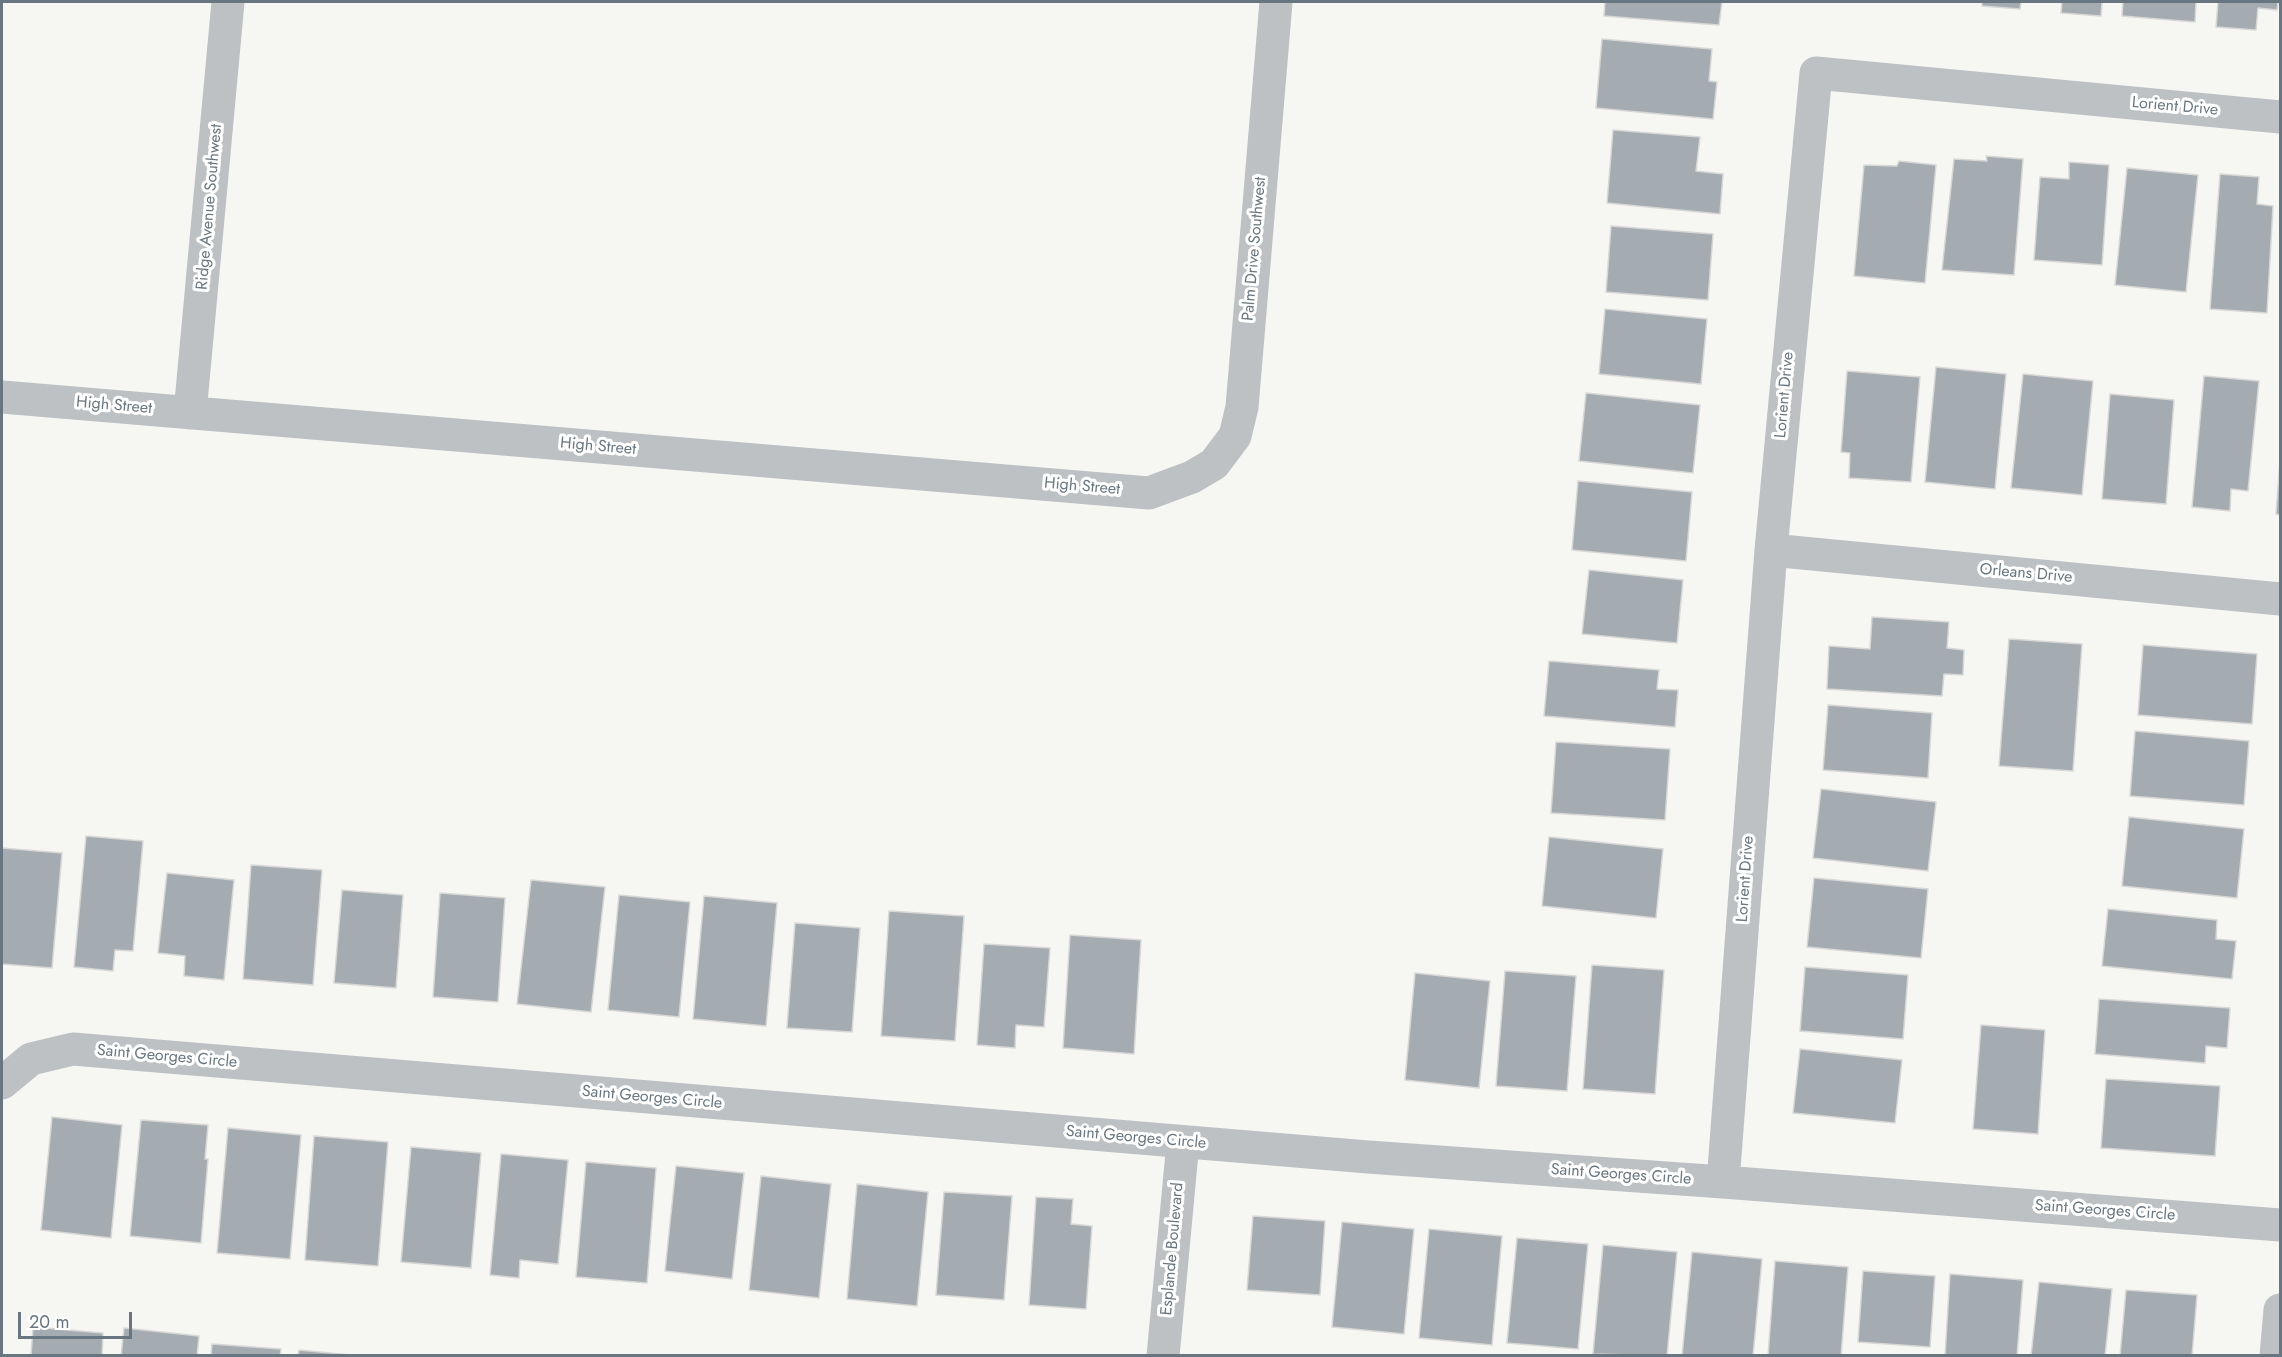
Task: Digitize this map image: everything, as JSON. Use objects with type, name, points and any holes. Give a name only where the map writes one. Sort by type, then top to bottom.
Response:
[{"type":"street","name":"Ridge Avenue Southwest","points":[[190,413],[228,2]]},
{"type":"street","name":"Palm Drive Southwest","points":[[1192,477],[1214,465],[1235,436],[1242,408],[1276,2]]},
{"type":"street","name":"Lorient Drive","points":[[1723,1182],[1771,550],[1816,73],[2280,117]]},
{"type":"street","name":"High Street","points":[[2,397],[1149,493],[1192,477]]},
{"type":"street","name":"Orleans Drive","points":[[1771,550],[2280,599]]},
{"type":"street","name":"Saint Georges Circle","points":[[2,1083],[31,1059],[73,1049],[1368,1157],[2280,1225]]},
{"type":"street","name":"Esplande Boulevard","points":[[1162,1356],[1183,1142]]},
{"type":"street","points":[[2276,1356],[2280,1310]]},
{"type":"building","points":[[1605,2],[1722,2],[1719,25],[1604,16]]},
{"type":"building","points":[[1982,2],[2021,2],[2020,9],[1982,6]]},
{"type":"building","points":[[2062,2],[2102,2],[2101,16],[2061,13]]},
{"type":"building","points":[[2123,2],[2196,2],[2195,22],[2122,16]]},
{"type":"building","points":[[2218,2],[2278,2],[2277,10],[2258,8],[2256,30],[2216,27]]},
{"type":"building","points":[[1602,39],[1712,49],[1709,81],[1717,82],[1713,119],[1596,108]]},
{"type":"building","points":[[1613,130],[1700,137],[1696,171],[1723,174],[1720,214],[1607,203]]},
{"type":"building","points":[[1986,156],[2023,159],[2014,275],[1942,270],[1954,159],[1987,161]]},
{"type":"building","points":[[1899,161],[1936,165],[1925,283],[1854,276],[1864,165],[1897,166]]},
{"type":"building","points":[[2069,162],[2109,165],[2102,265],[2034,260],[2040,177],[2069,179]]},
{"type":"building","points":[[2127,168],[2198,175],[2186,292],[2115,285]]},
{"type":"building","points":[[2220,174],[2259,177],[2257,204],[2273,206],[2267,313],[2210,309]]},
{"type":"building","points":[[1611,226],[1713,234],[1708,300],[1606,292]]},
{"type":"building","points":[[1605,309],[1707,319],[1701,384],[1599,374]]},
{"type":"building","points":[[1936,367],[2006,374],[1995,489],[1925,482]]},
{"type":"building","points":[[1847,371],[1920,377],[1911,482],[1849,478],[1850,453],[1841,452]]},
{"type":"building","points":[[2023,374],[2093,381],[2082,495],[2011,488]]},
{"type":"building","points":[[2204,376],[2259,381],[2248,491],[2231,489],[2230,511],[2192,507]]},
{"type":"building","points":[[1586,393],[1700,405],[1693,473],[1579,461]]},
{"type":"building","points":[[2110,394],[2174,400],[2166,504],[2102,499]]},
{"type":"building","points":[[2280,461],[2280,515],[2276,514]]},
{"type":"building","points":[[1578,481],[1692,492],[1686,561],[1572,550]]},
{"type":"building","points":[[1589,570],[1683,580],[1677,643],[1582,634]]},
{"type":"building","points":[[1872,617],[1949,622],[1947,648],[1964,650],[1963,675],[1944,674],[1942,696],[1827,689],[1829,646],[1870,649]]},
{"type":"building","points":[[2009,639],[2082,644],[2073,771],[1999,766]]},
{"type":"building","points":[[2143,645],[2257,654],[2252,724],[2138,715]]},
{"type":"building","points":[[1549,661],[1659,670],[1657,689],[1678,690],[1675,727],[1544,716]]},
{"type":"building","points":[[1828,705],[1932,713],[1928,778],[1823,770]]},
{"type":"building","points":[[2135,731],[2249,741],[2244,805],[2130,796]]},
{"type":"building","points":[[1556,742],[1670,749],[1665,820],[1551,813]]},
{"type":"building","points":[[1821,789],[1936,802],[1928,871],[1813,858]]},
{"type":"building","points":[[2129,817],[2244,829],[2237,898],[2122,886]]},
{"type":"building","points":[[86,836],[143,841],[133,951],[115,950],[113,971],[74,967]]},
{"type":"building","points":[[1549,837],[1663,849],[1656,918],[1542,906]]},
{"type":"building","points":[[2,848],[62,853],[52,968],[2,964]]},
{"type":"building","points":[[251,865],[322,870],[313,985],[243,979]]},
{"type":"building","points":[[167,873],[234,880],[224,980],[184,976],[185,956],[158,953]]},
{"type":"building","points":[[1814,878],[1928,889],[1921,958],[1807,947]]},
{"type":"building","points":[[531,880],[605,887],[591,1012],[517,1004]]},
{"type":"building","points":[[342,890],[403,895],[396,988],[334,983]]},
{"type":"building","points":[[440,893],[505,898],[498,1002],[433,997]]},
{"type":"building","points":[[619,895],[690,902],[679,1017],[608,1010]]},
{"type":"building","points":[[704,896],[777,903],[766,1026],[693,1019]]},
{"type":"building","points":[[2108,909],[2217,920],[2216,939],[2236,941],[2232,979],[2102,966]]},
{"type":"building","points":[[889,911],[964,916],[955,1041],[881,1036]]},
{"type":"building","points":[[795,923],[860,928],[852,1032],[787,1028]]},
{"type":"building","points":[[1070,935],[1141,940],[1134,1054],[1063,1048]]},
{"type":"building","points":[[984,944],[1050,948],[1044,1027],[1016,1025],[1015,1048],[977,1045]]},
{"type":"building","points":[[1592,965],[1664,970],[1655,1094],[1583,1089]]},
{"type":"building","points":[[1805,967],[1908,975],[1903,1039],[1800,1031]]},
{"type":"building","points":[[1505,971],[1576,976],[1567,1091],[1496,1086]]},
{"type":"building","points":[[1415,973],[1490,981],[1479,1088],[1405,1080]]},
{"type":"building","points":[[2099,999],[2230,1008],[2227,1048],[2206,1046],[2205,1063],[2095,1054]]},
{"type":"building","points":[[1981,1025],[2045,1030],[2038,1134],[1973,1129]]},
{"type":"building","points":[[1800,1049],[1902,1060],[1895,1123],[1793,1113]]},
{"type":"building","points":[[2106,1079],[2220,1086],[2215,1156],[2101,1148]]},
{"type":"building","points":[[52,1117],[122,1125],[111,1238],[41,1230]]},
{"type":"building","points":[[141,1120],[208,1125],[205,1159],[208,1159],[201,1243],[130,1236]]},
{"type":"building","points":[[228,1128],[301,1135],[290,1259],[217,1253]]},
{"type":"building","points":[[314,1136],[388,1142],[378,1266],[305,1260]]},
{"type":"building","points":[[411,1147],[481,1153],[471,1268],[401,1262]]},
{"type":"building","points":[[501,1154],[568,1160],[558,1264],[520,1260],[519,1278],[490,1275]]},
{"type":"building","points":[[586,1162],[656,1168],[647,1283],[576,1277]]},
{"type":"building","points":[[676,1166],[744,1173],[732,1279],[665,1271]]},
{"type":"building","points":[[761,1176],[831,1184],[819,1298],[749,1290]]},
{"type":"building","points":[[857,1184],[928,1192],[917,1306],[847,1299]]},
{"type":"building","points":[[944,1192],[1012,1196],[1004,1300],[936,1295]]},
{"type":"building","points":[[1036,1197],[1073,1199],[1071,1224],[1092,1226],[1086,1309],[1029,1305]]},
{"type":"building","points":[[1253,1216],[1325,1221],[1320,1295],[1247,1290]]},
{"type":"building","points":[[1342,1222],[1414,1229],[1404,1334],[1332,1327]]},
{"type":"building","points":[[1429,1229],[1502,1236],[1492,1345],[1419,1338]]},
{"type":"building","points":[[1517,1238],[1588,1244],[1578,1349],[1507,1343]]},
{"type":"building","points":[[1603,1245],[1677,1252],[1667,1356],[1593,1354]]},
{"type":"building","points":[[1692,1252],[1762,1259],[1753,1356],[1682,1356]]},
{"type":"building","points":[[1775,1261],[1848,1267],[1841,1356],[1768,1356]]},
{"type":"building","points":[[1863,1271],[1935,1276],[1930,1347],[1858,1342]]},
{"type":"building","points":[[1950,1274],[2023,1280],[2017,1356],[1945,1356]]},
{"type":"building","points":[[2039,1282],[2112,1289],[2105,1356],[2031,1356]]},
{"type":"building","points":[[2126,1290],[2197,1295],[2192,1356],[2120,1356]]},
{"type":"building","points":[[33,1327],[103,1333],[102,1356],[31,1356]]},
{"type":"building","points":[[124,1328],[199,1336],[197,1356],[121,1356]]},
{"type":"building","points":[[212,1344],[281,1349],[280,1356],[211,1356]]},
{"type":"building","points":[[299,1350],[361,1356],[298,1356]]}]
